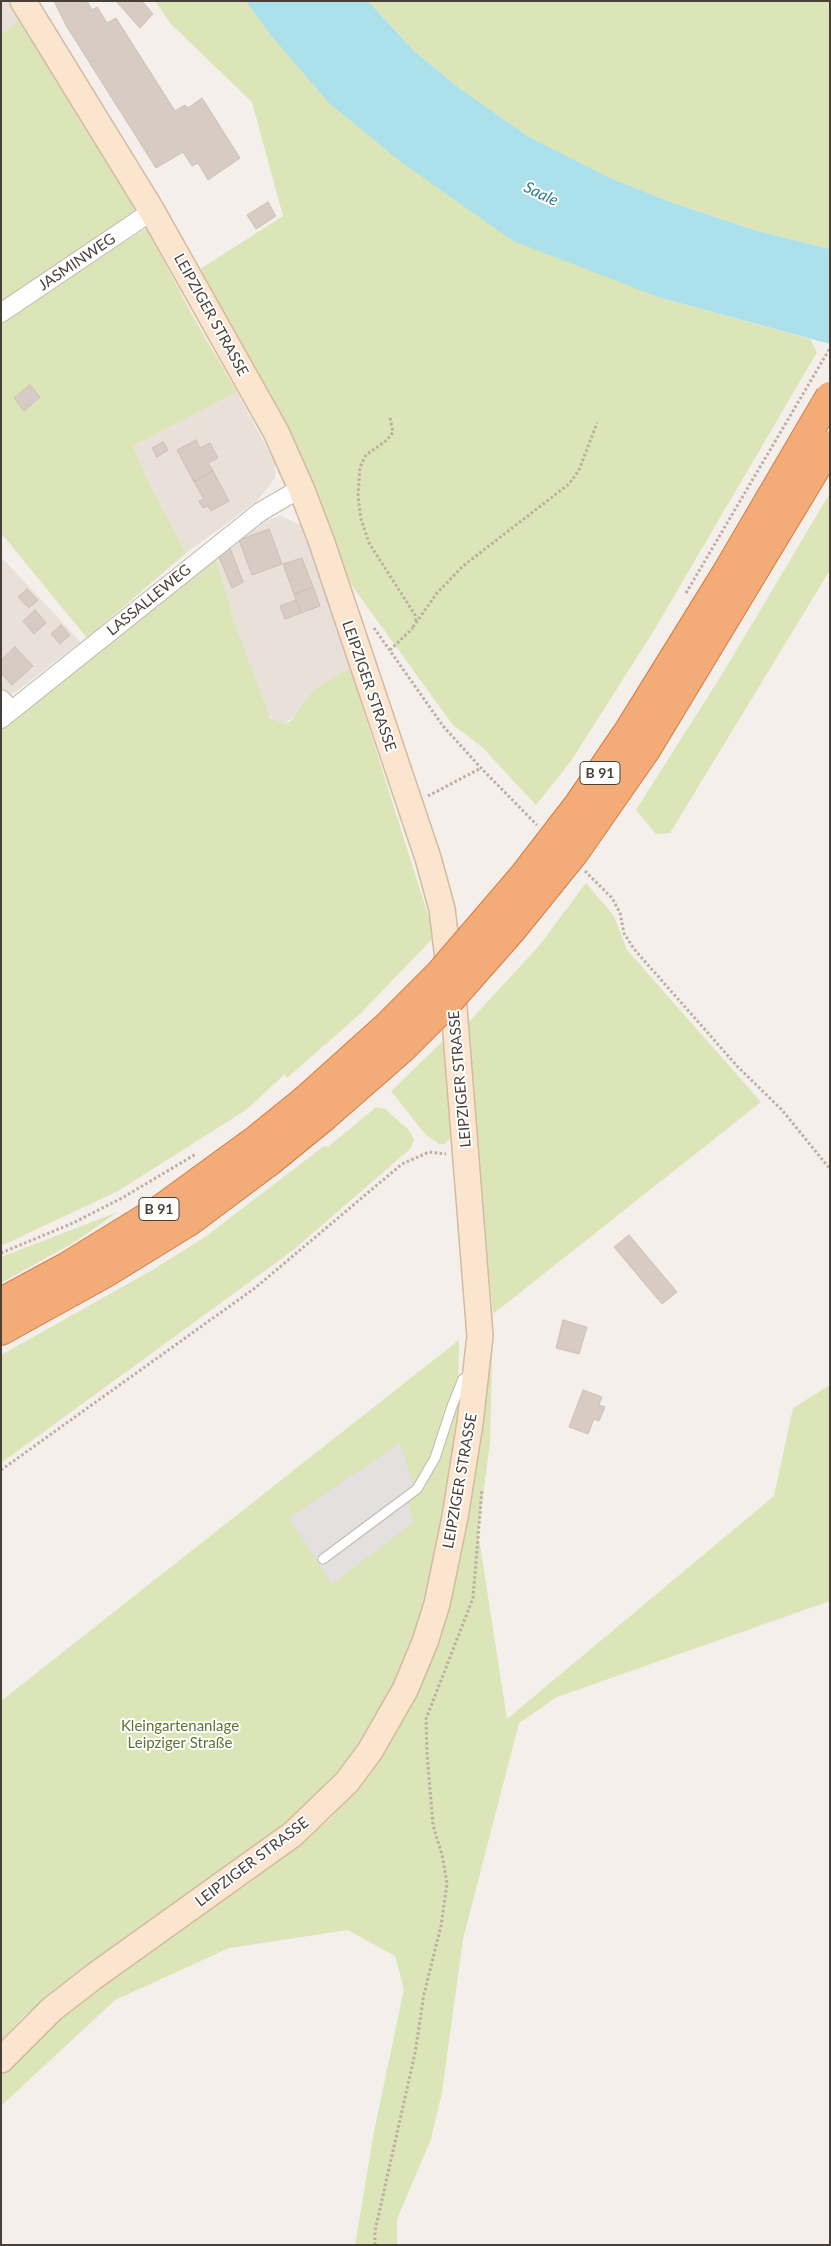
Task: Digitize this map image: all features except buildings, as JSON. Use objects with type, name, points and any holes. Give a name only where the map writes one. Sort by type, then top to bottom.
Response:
[{"type":"highway","name":"B 91","points":[[1,1331],[27,1319],[104,1274],[190,1220],[269,1162],[385,1028],[440,973],[524,875],[578,805],[634,722],[830,396]]},
{"type":"highway","name":"B 91","points":[[1,1302],[66,1267],[162,1208],[258,1138],[314,1109],[402,1049],[444,1006],[512,930],[575,852],[646,750],[830,446]]},
{"type":"highway","points":[[1,1345],[27,1319]]},
{"type":"street","name":"LEIPZIGER STRASSE","points":[[1,2060],[30,2029],[66,1997],[293,1834],[347,1782],[370,1751],[406,1690],[431,1624],[455,1517],[478,1372],[480,1336],[446,932],[436,883],[410,806],[301,488],[276,432],[152,210],[23,1]]},
{"type":"street","name":"JASMINWEG","points":[[1,313],[152,210]]},
{"type":"street","name":"LASSALLEWEG","points":[[5,709],[260,512],[301,488]]},
{"type":"lane","points":[[323,1559],[417,1489],[435,1458],[463,1379],[478,1372]]},
{"type":"path","points":[[684,597],[830,348]]},
{"type":"path","points":[[390,418],[392,432],[387,440],[366,455],[360,467],[358,496],[361,519],[369,543],[415,615],[416,622],[413,627]]},
{"type":"path","points":[[390,650],[413,627],[438,593],[463,566],[569,484],[579,470],[597,423]]},
{"type":"path","points":[[400,664],[443,726],[523,812]]},
{"type":"path","points":[[410,806],[481,768]]},
{"type":"path","points":[[532,827],[538,820]]},
{"type":"path","points":[[600,885],[612,898],[620,913],[624,933],[634,950],[737,1066],[782,1110],[830,1168]]},
{"type":"path","points":[[1,1253],[73,1223],[122,1198],[204,1149]]},
{"type":"path","points":[[1,1470],[255,1288],[402,1164],[429,1152],[466,1154]]},
{"type":"path","points":[[375,2245],[375,2231],[415,2053],[424,1994],[441,1926],[447,1883],[442,1855],[433,1825],[427,1762],[426,1719],[473,1598],[482,1481]]},
{"type":"shaded area","points":[[1,1],[12,1],[21,20],[1,34]]},
{"type":"shaded area","points":[[237,392],[275,463],[275,478],[256,502],[186,553],[150,485],[133,446]]},
{"type":"shaded area","points":[[281,516],[303,526],[350,668],[314,689],[295,716],[283,724],[276,722],[266,712],[237,630],[215,557],[261,521]]},
{"type":"shaded area","points":[[1,557],[81,642],[1,703]]},
{"type":"shaded area","points":[[400,1443],[414,1487],[405,1494],[414,1522],[332,1584],[289,1518]]},
{"type":"green space","points":[[155,1],[249,1],[661,298],[810,339],[817,352],[656,627],[571,761],[536,805],[482,747],[453,725],[347,579],[197,271],[283,216],[252,102],[171,24]]},
{"type":"green space","points":[[368,1],[830,1],[830,249],[754,230],[673,203],[610,178],[529,137],[458,87],[414,51]]},
{"type":"green space","points":[[21,20],[81,114],[137,213],[1,305],[1,34]]},
{"type":"green space","points":[[146,228],[195,320],[237,392],[133,446],[150,485],[186,553],[87,638],[1,533],[1,320]]},
{"type":"green space","points":[[830,493],[830,570],[670,833],[656,834],[636,810],[724,671]]},
{"type":"green space","points":[[215,557],[237,630],[270,718],[283,724],[291,721],[314,689],[350,668],[433,931],[433,938],[361,1013],[287,1078],[285,1074],[246,1110],[118,1191],[1,1246],[1,728]]},
{"type":"green space","points":[[586,883],[614,916],[627,950],[761,1102],[493,1314],[466,1025],[539,946]]},
{"type":"green space","points":[[444,1040],[455,1133],[445,1144],[439,1144],[426,1135],[391,1091]]},
{"type":"green space","points":[[376,1107],[385,1109],[409,1130],[414,1140],[410,1149],[292,1251],[1,1463],[1,1355],[149,1272],[205,1237],[324,1146],[328,1147]]},
{"type":"green space","points":[[118,1212],[73,1243],[1,1283],[1,1257]]},
{"type":"green space","points":[[493,1314],[490,1443],[478,1532],[507,1719],[774,1496],[793,1408],[830,1385],[830,1601],[557,1697],[519,1723],[463,1939],[442,2092],[431,2139],[397,2219],[397,2245],[355,2245],[373,2137],[404,1989],[395,1956],[348,1930],[229,1948],[115,2000],[1,2106],[1,2069],[92,1986],[248,1884],[330,1819],[382,1756],[420,1683],[488,1317]]},
{"type":"green space","name":"Kleingartenanlage Leipziger Straße","points":[[459,1340],[458,1420],[436,1559],[421,1624],[399,1678],[372,1729],[313,1804],[259,1848],[125,1939],[65,1983],[22,2018],[1,2041],[1,1701]]},
{"type":"water","name":"Saale","points":[[246,1],[368,1],[414,51],[458,87],[529,137],[610,178],[673,203],[754,230],[830,249],[830,344],[661,298],[513,241],[401,162],[329,103],[269,33]]}]
